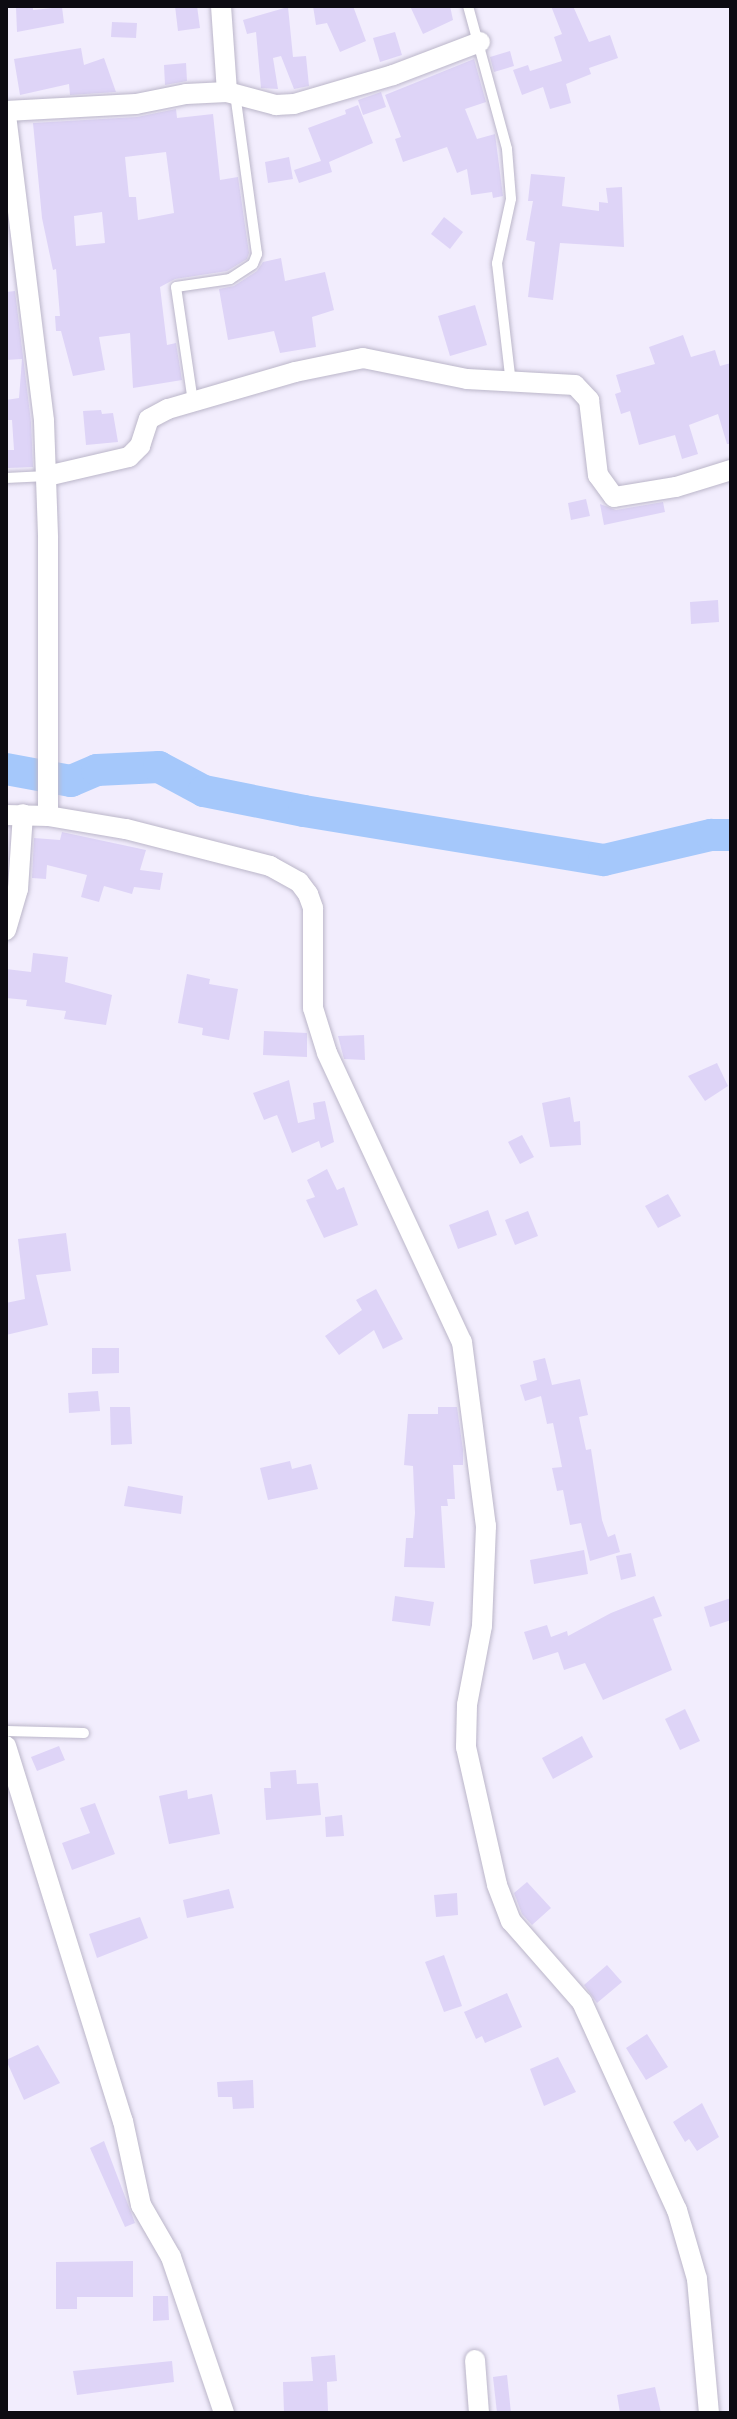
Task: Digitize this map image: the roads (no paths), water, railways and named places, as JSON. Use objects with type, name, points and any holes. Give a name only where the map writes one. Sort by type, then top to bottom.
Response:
[{"type":"street","points":[[221,6],[231,93]]},
{"type":"street","points":[[48,816],[47,476],[39,380],[6,113],[136,104],[186,94],[231,93],[276,105],[294,104],[393,75],[480,42]]},
{"type":"street","points":[[47,476],[129,457],[140,446],[149,419],[158,413],[295,372],[363,358],[467,379],[511,384],[575,385],[581,388],[589,400],[598,475],[614,497],[676,487],[731,470]]},
{"type":"street","points":[[6,930],[18,889],[14,815],[48,816],[126,829],[270,866],[299,882],[308,894],[313,908],[313,1008],[327,1053],[462,1342],[486,1526],[482,1626],[467,1705],[466,1747],[497,1885],[511,1921],[582,2002],[677,2210],[697,2279],[709,2413]]},
{"type":"street","points":[[6,1746],[119,2106],[141,2205],[171,2257],[224,2413]]},
{"type":"street","points":[[475,2360],[479,2413]]},
{"type":"lane","points":[[468,6],[507,149],[511,199],[497,263],[511,384]]},
{"type":"lane","points":[[193,402],[176,287],[229,280],[253,264],[257,254],[231,93]]},
{"type":"lane","points":[[6,478],[47,476]]},
{"type":"lane","points":[[6,1731],[84,1733]]},
{"type":"waterway","points":[[6,769],[71,781],[97,770],[159,767],[204,791],[304,811],[604,860],[711,835],[731,835]]}]
